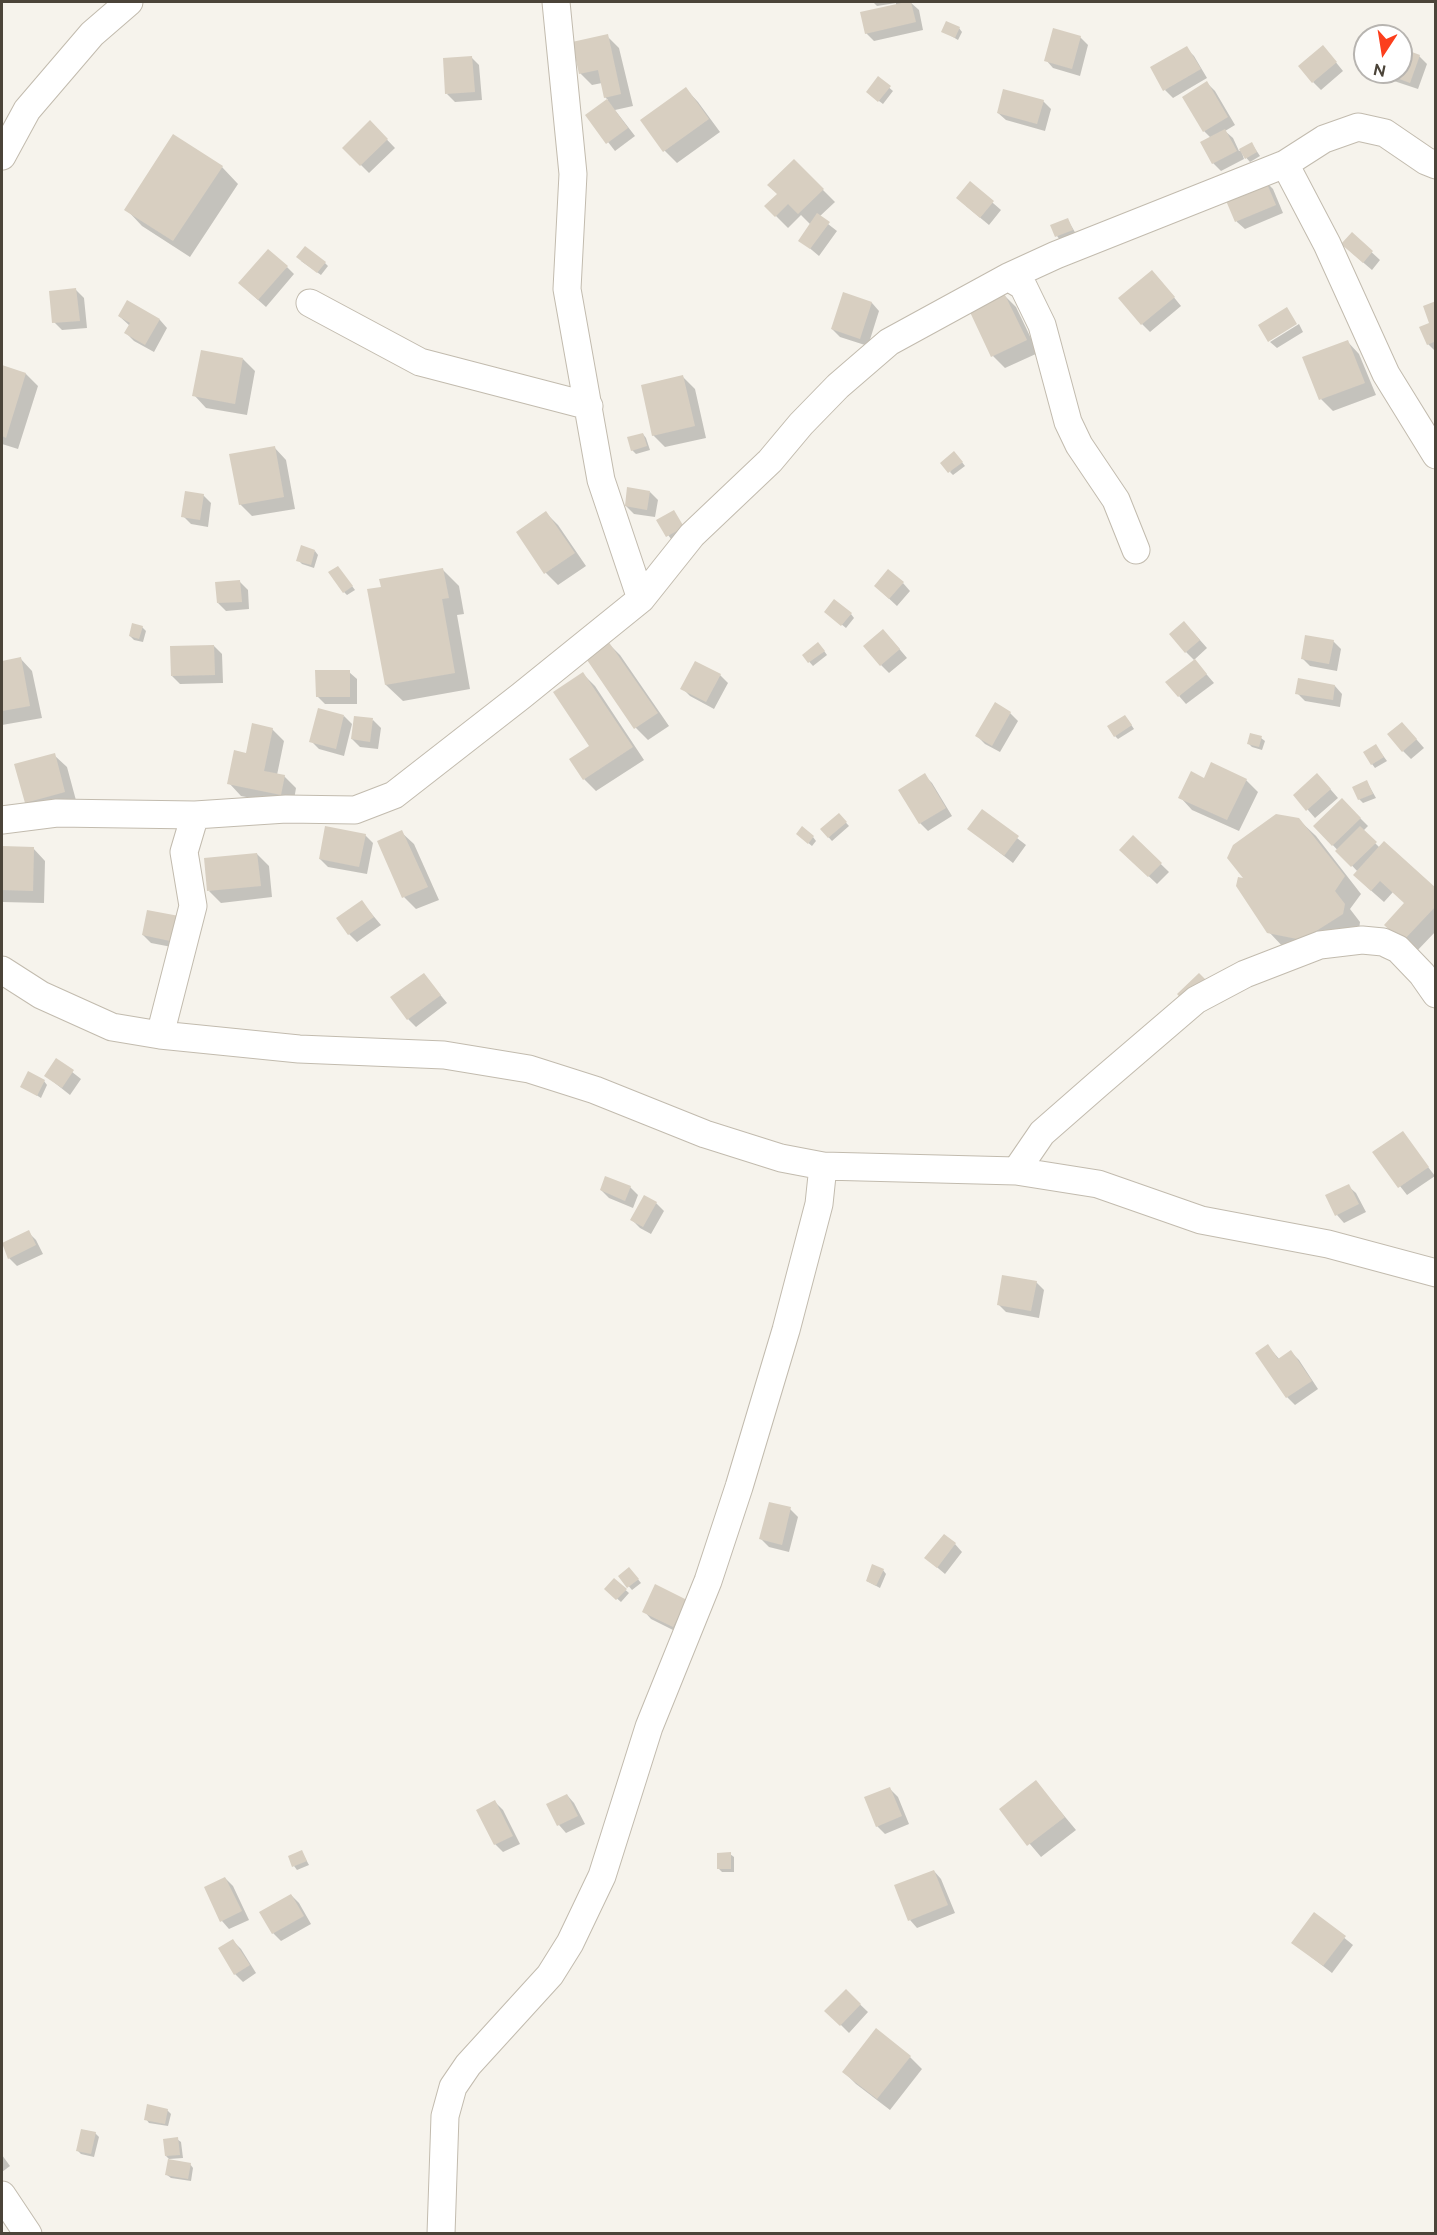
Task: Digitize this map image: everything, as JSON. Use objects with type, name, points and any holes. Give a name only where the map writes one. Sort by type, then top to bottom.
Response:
[{"type":"street","points":[[2,156],[27,110],[92,33],[129,2]]},
{"type":"street","points":[[556,2],[573,174],[567,289],[601,480],[641,599]]},
{"type":"street","points":[[2,820],[57,813],[195,815],[286,809],[354,810],[394,795],[641,599],[692,535],[770,461],[801,423],[889,342],[1056,255],[1285,164],[1324,139],[1358,127],[1385,133],[1426,161],[1436,165]]},
{"type":"street","points":[[1285,164],[1327,244],[1386,374],[1436,455]]},
{"type":"street","points":[[1008,278],[1023,286],[1042,325],[1068,422],[1079,445],[1116,500],[1136,550]]},
{"type":"street","points":[[310,303],[420,362],[589,406]]},
{"type":"street","points":[[160,1035],[193,906],[184,852],[195,815]]},
{"type":"street","points":[[1016,1171],[1042,1133],[1107,1076],[1196,1000],[1245,974],[1320,945],[1362,940],[1383,942],[1398,949],[1422,974],[1436,994]]},
{"type":"street","points":[[2,970],[41,995],[112,1027],[160,1035],[299,1049],[444,1055],[529,1070],[595,1090],[705,1134],[781,1158],[823,1166],[1016,1171],[1098,1184],[1201,1220],[1328,1244],[1436,1274]]},
{"type":"street","points":[[441,2234],[445,2116],[453,2087],[468,2065],[550,1975],[570,1943],[602,1876],[649,1727],[708,1581],[739,1487],[786,1329],[816,1215],[823,1166]]},
{"type":"street","points":[[2,2195],[28,2234]]},
{"type":"building","points":[[911,2],[916,22],[865,34],[860,12]]},
{"type":"building","points":[[946,21],[960,27],[955,38],[941,32]]},
{"type":"building","points":[[1053,28],[1081,36],[1072,69],[1044,61]]},
{"type":"building","points":[[608,34],[621,94],[604,98],[598,70],[579,74],[572,42]]},
{"type":"building","points":[[1323,45],[1337,62],[1312,83],[1298,66]]},
{"type":"building","points":[[1187,46],[1201,69],[1163,91],[1150,67]]},
{"type":"building","points":[[1413,52],[1420,55],[1413,75]]},
{"type":"building","points":[[472,56],[475,92],[445,94],[443,58]]},
{"type":"building","points":[[878,76],[891,86],[878,102],[866,92]]},
{"type":"building","points":[[1207,81],[1228,117],[1203,132],[1182,97]]},
{"type":"building","points":[[686,87],[709,119],[663,152],[640,120]]},
{"type":"building","points":[[1003,89],[1044,100],[1037,124],[997,113]]},
{"type":"building","points":[[607,99],[628,128],[606,144],[585,115]]},
{"type":"building","points":[[370,120],[388,139],[360,166],[342,148]]},
{"type":"building","points":[[1225,129],[1237,151],[1212,164],[1200,142]]},
{"type":"building","points":[[173,134],[223,166],[173,241],[124,210]]},
{"type":"building","points":[[1252,142],[1257,152],[1245,159],[1239,149]]},
{"type":"building","points":[[794,159],[824,189],[798,214],[788,204],[775,217],[764,206],[777,194],[767,185]]},
{"type":"building","points":[[1265,179],[1276,205],[1235,222],[1224,196]]},
{"type":"building","points":[[970,181],[994,201],[980,218],[956,198]]},
{"type":"building","points":[[817,213],[830,222],[810,249],[798,241]]},
{"type":"building","points":[[1068,218],[1073,230],[1055,237],[1050,225]]},
{"type":"building","points":[[1352,232],[1373,251],[1363,263],[1341,244]]},
{"type":"building","points":[[305,246],[326,262],[317,273],[296,257]]},
{"type":"building","points":[[268,249],[288,266],[258,300],[238,283]]},
{"type":"building","points":[[1152,270],[1175,297],[1141,325],[1118,298]]},
{"type":"building","points":[[76,288],[80,321],[52,323],[49,291]]},
{"type":"building","points":[[843,292],[872,302],[860,339],[831,329]]},
{"type":"building","points":[[1004,293],[1027,340],[991,357],[969,310]]},
{"type":"building","points":[[127,300],[160,319],[145,345],[124,333],[130,323],[118,316]]},
{"type":"building","points":[[1436,301],[1436,341],[1427,345],[1419,327],[1429,323],[1423,306]]},
{"type":"building","points":[[1287,307],[1297,324],[1268,342],[1258,325]]},
{"type":"building","points":[[1348,340],[1365,383],[1319,400],[1302,357]]},
{"type":"building","points":[[201,350],[243,358],[235,404],[192,396]]},
{"type":"building","points":[[2,365],[26,373],[6,438],[2,436]]},
{"type":"building","points":[[683,375],[695,426],[652,436],[641,385]]},
{"type":"building","points":[[643,433],[647,446],[631,451],[627,437]]},
{"type":"building","points":[[275,446],[284,497],[239,505],[229,454]]},
{"type":"building","points":[[954,451],[963,462],[948,473],[940,463]]},
{"type":"building","points":[[627,487],[650,491],[647,510],[625,506]]},
{"type":"building","points":[[185,491],[204,494],[200,520],[181,517]]},
{"type":"building","points":[[674,510],[684,527],[666,537],[656,520]]},
{"type":"building","points":[[546,511],[575,553],[544,574],[516,532]]},
{"type":"building","points":[[301,545],[315,550],[311,565],[296,561]]},
{"type":"building","points":[[338,566],[353,586],[343,593],[328,572]]},
{"type":"building","points":[[443,568],[449,598],[442,599],[455,673],[385,685],[367,589],[381,587],[379,579]]},
{"type":"building","points":[[888,569],[904,582],[889,599],[874,586]]},
{"type":"building","points":[[240,580],[242,602],[217,603],[215,582]]},
{"type":"building","points":[[834,599],[852,613],[841,626],[824,612]]},
{"type":"building","points":[[1184,621],[1200,640],[1185,653],[1169,634]]},
{"type":"building","points":[[132,623],[143,626],[139,639],[129,636]]},
{"type":"building","points":[[883,629],[900,649],[880,666],[863,646]]},
{"type":"building","points":[[1305,635],[1334,640],[1329,664],[1301,659]]},
{"type":"building","points":[[608,641],[658,713],[634,729],[585,657]]},
{"type":"building","points":[[818,642],[825,651],[808,663],[802,655]]},
{"type":"building","points":[[214,645],[215,675],[171,676],[170,646]]},
{"type":"building","points":[[21,657],[30,706],[2,711],[2,661]]},
{"type":"building","points":[[1195,659],[1207,674],[1178,697],[1165,682]]},
{"type":"building","points":[[695,661],[721,674],[706,702],[680,689]]},
{"type":"building","points":[[315,670],[350,670],[350,697],[316,697]]},
{"type":"building","points":[[583,672],[633,747],[583,780],[569,759],[589,746],[553,692]]},
{"type":"building","points":[[1298,678],[1335,685],[1333,700],[1295,694]]},
{"type":"building","points":[[995,702],[1011,712],[992,746],[975,736]]},
{"type":"building","points":[[318,708],[344,715],[336,749],[309,742]]},
{"type":"building","points":[[1125,715],[1132,725],[1114,737],[1107,726]]},
{"type":"building","points":[[354,716],[373,718],[370,742],[351,739]]},
{"type":"building","points":[[1402,722],[1417,739],[1402,752],[1387,734]]},
{"type":"building","points":[[252,723],[273,728],[264,771],[285,775],[281,795],[227,784],[234,750],[246,753]]},
{"type":"building","points":[[1250,733],[1262,736],[1259,747],[1247,744]]},
{"type":"building","points":[[1376,744],[1384,757],[1371,765],[1363,752]]},
{"type":"building","points":[[55,753],[65,792],[25,803],[14,764]]},
{"type":"building","points":[[1211,762],[1247,779],[1227,820],[1178,798],[1191,771],[1204,778]]},
{"type":"building","points":[[925,773],[946,808],[919,824],[898,790]]},
{"type":"building","points":[[1317,773],[1331,789],[1306,811],[1293,795]]},
{"type":"building","points":[[1367,780],[1373,794],[1358,800],[1352,787]]},
{"type":"building","points":[[1342,798],[1361,818],[1332,846],[1313,826]]},
{"type":"building","points":[[982,809],[1019,836],[1004,856],[967,829]]},
{"type":"building","points":[[839,813],[847,822],[828,838],[820,829]]},
{"type":"building","points":[[1276,814],[1299,818],[1345,876],[1335,891],[1345,904],[1343,914],[1302,940],[1267,933],[1236,886],[1238,877],[1243,878],[1227,858],[1233,845]]},
{"type":"building","points":[[325,826],[366,834],[359,867],[319,859]]},
{"type":"building","points":[[802,826],[814,836],[808,844],[796,834]]},
{"type":"building","points":[[1360,826],[1377,842],[1351,867],[1335,851]]},
{"type":"building","points":[[402,830],[428,887],[402,898],[377,841]]},
{"type":"building","points":[[1133,835],[1162,863],[1148,877],[1119,850]]},
{"type":"building","points":[[1384,841],[1436,888],[1436,906],[1402,942],[1384,925],[1404,903],[1380,881],[1371,891],[1353,875]]},
{"type":"building","points":[[2,846],[34,847],[33,891],[2,890]]},
{"type":"building","points":[[257,853],[261,886],[207,891],[204,858]]},
{"type":"building","points":[[362,900],[374,917],[348,935],[336,918]]},
{"type":"building","points":[[147,910],[179,916],[175,942],[142,935]]},
{"type":"building","points":[[424,973],[441,995],[407,1020],[390,997]]},
{"type":"building","points":[[1199,973],[1210,984],[1188,1006],[1177,994]]},
{"type":"building","points":[[56,1058],[74,1070],[62,1088],[44,1076]]},
{"type":"building","points":[[28,1071],[45,1080],[37,1096],[20,1087]]},
{"type":"building","points":[[1403,1131],[1429,1167],[1398,1188],[1372,1152]]},
{"type":"building","points":[[605,1176],[631,1186],[625,1201],[600,1190]]},
{"type":"building","points":[[1349,1184],[1359,1204],[1335,1216],[1325,1195]]},
{"type":"building","points":[[644,1195],[657,1202],[643,1227],[630,1220]]},
{"type":"building","points":[[29,1230],[36,1245],[8,1259],[2,1243]]},
{"type":"building","points":[[1002,1275],[1037,1281],[1031,1311],[997,1305]]},
{"type":"building","points":[[1268,1344],[1278,1359],[1291,1350],[1312,1381],[1286,1398],[1255,1353]]},
{"type":"building","points":[[769,1502],[791,1507],[782,1545],[759,1539]]},
{"type":"building","points":[[944,1534],[956,1543],[937,1568],[924,1558]]},
{"type":"building","points":[[872,1564],[884,1569],[876,1586],[866,1581]]},
{"type":"building","points":[[629,1567],[639,1579],[627,1588],[618,1576]]},
{"type":"building","points":[[614,1578],[627,1589],[616,1600],[604,1589]]},
{"type":"building","points":[[655,1584],[687,1600],[673,1627],[642,1612]]},
{"type":"building","points":[[1036,1780],[1065,1817],[1027,1846],[999,1809]]},
{"type":"building","points":[[890,1787],[902,1816],[876,1827],[864,1797]]},
{"type":"building","points":[[567,1794],[578,1816],[557,1826],[546,1804]]},
{"type":"building","points":[[495,1800],[513,1836],[494,1845],[476,1810]]},
{"type":"building","points":[[302,1850],[307,1861],[292,1867],[288,1856]]},
{"type":"building","points":[[731,1852],[731,1869],[717,1869],[717,1853]]},
{"type":"building","points":[[934,1870],[948,1905],[908,1921],[894,1885]]},
{"type":"building","points":[[225,1877],[242,1911],[220,1922],[204,1887]]},
{"type":"building","points":[[291,1894],[304,1916],[272,1934],[259,1912]]},
{"type":"building","points":[[1314,1912],[1346,1936],[1323,1966],[1291,1943]]},
{"type":"building","points":[[233,1939],[250,1965],[234,1975],[218,1948]]},
{"type":"building","points":[[846,1989],[861,2004],[840,2026],[824,2011]]},
{"type":"building","points":[[876,2028],[911,2056],[877,2099],[842,2072]]},
{"type":"building","points":[[147,2104],[168,2109],[165,2124],[144,2120]]},
{"type":"building","points":[[81,2129],[96,2132],[91,2154],[76,2151]]},
{"type":"building","points":[[178,2137],[180,2155],[165,2156],[163,2139]]},
{"type":"building","points":[[168,2159],[191,2163],[188,2179],[165,2175]]}]
